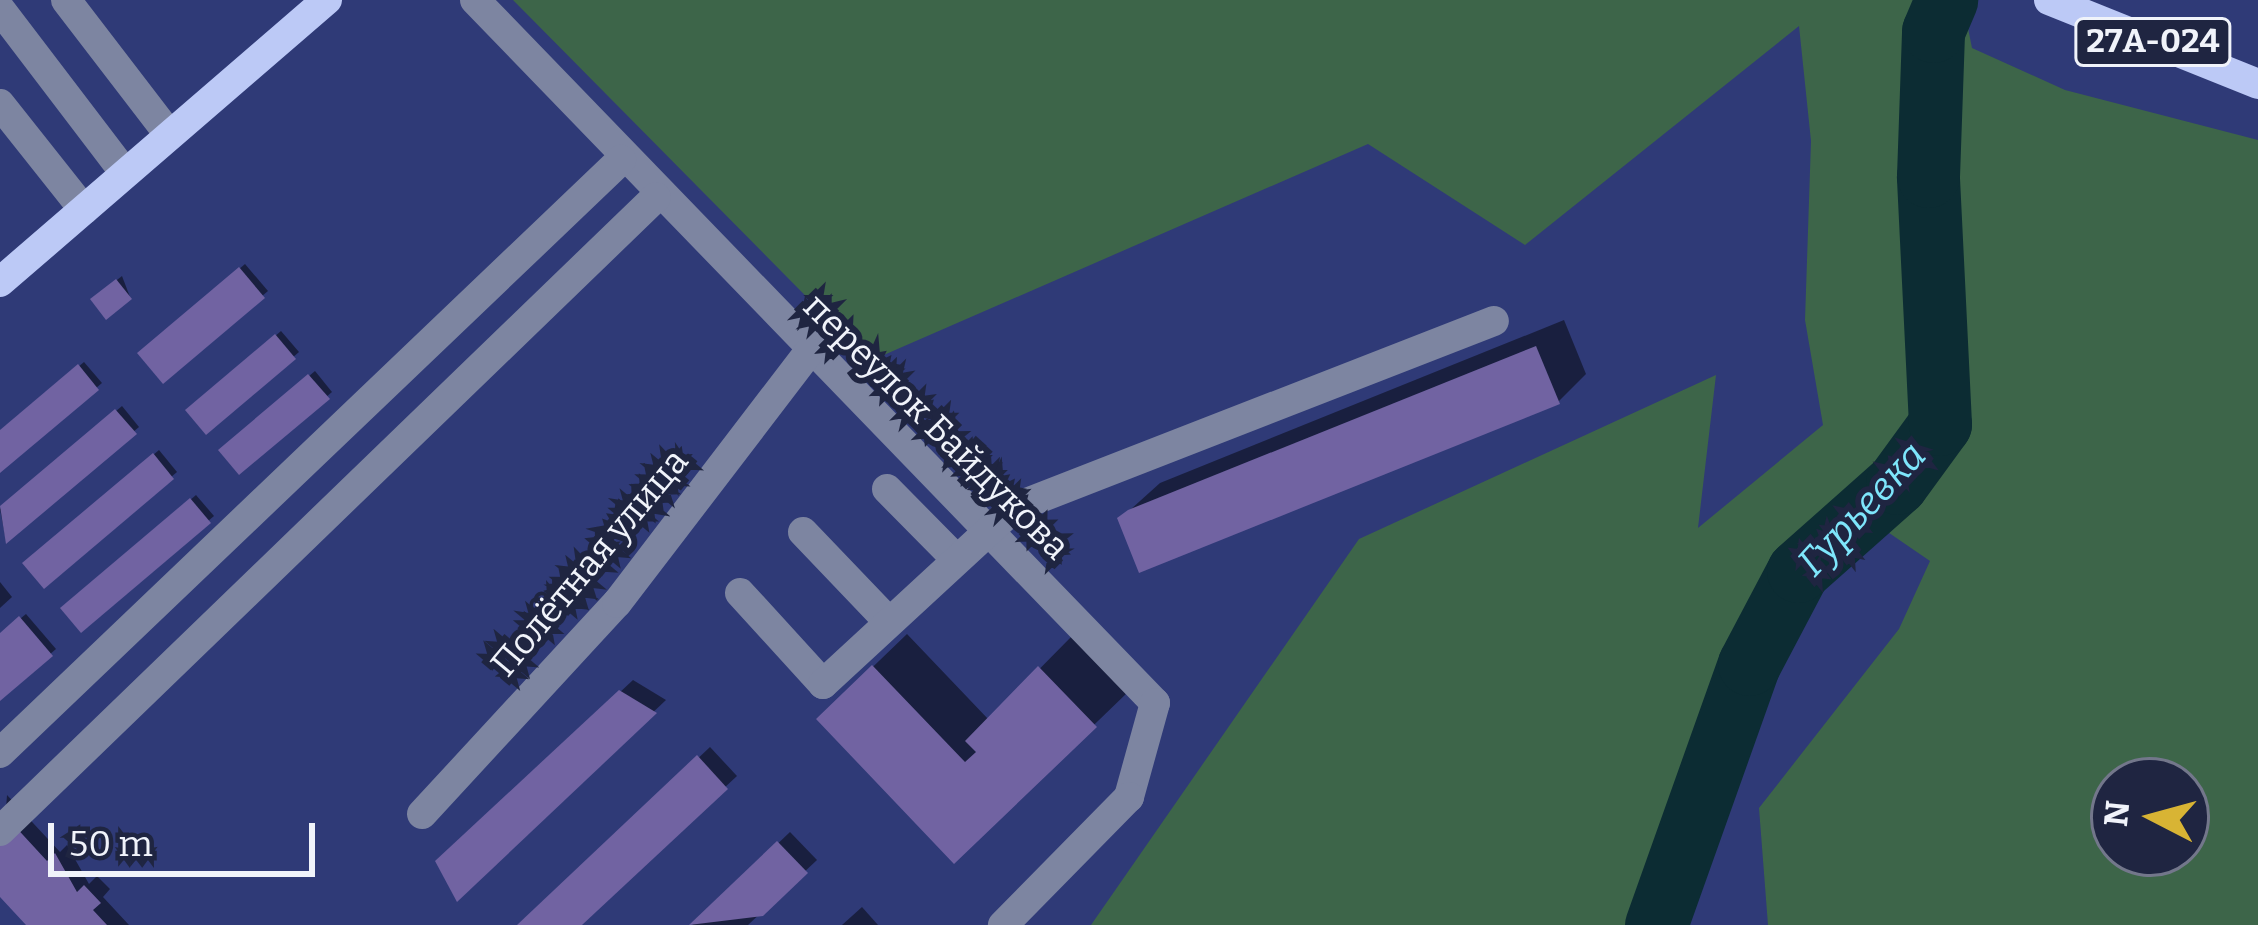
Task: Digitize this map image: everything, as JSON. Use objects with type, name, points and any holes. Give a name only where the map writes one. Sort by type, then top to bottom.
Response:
[{"type":"main road","points":[[0,282],[327,0]]},
{"type":"main road","name":"27А-024","points":[[2049,0],[2258,84]]},
{"type":"street","points":[[66,0],[169,134]]},
{"type":"street","name":"переулок Байдукова","points":[[475,0],[656,197],[1155,703],[1129,797],[1003,925]]},
{"type":"street","points":[[0,9],[124,173]]},
{"type":"street","points":[[0,104],[84,209]]},
{"type":"street","points":[[0,753],[621,160]]},
{"type":"street","points":[[0,831],[656,197]]},
{"type":"street","points":[[740,593],[823,684],[981,530],[1494,321]]},
{"type":"street","name":"Полётная улица","points":[[422,814],[616,603],[808,352]]},
{"type":"street","points":[[887,489],[955,558]]},
{"type":"street","points":[[803,532],[888,621]]},
{"type":"green space","points":[[513,0],[1944,0],[1964,8],[1972,48],[2065,90],[2258,140],[2258,925],[1768,925],[1759,808],[1899,629],[1930,561],[1876,524],[1816,568],[1740,722],[1739,766],[1680,925],[1091,925],[1359,539],[1716,375],[1698,528],[1823,425],[1805,320],[1811,141],[1799,26],[1525,245],[1368,144],[870,361]]},
{"type":"building","points":[[239,267],[265,298],[163,384],[137,353]]},
{"type":"building","points":[[116,279],[132,299],[106,320],[90,299]]},
{"type":"building","points":[[275,334],[296,359],[206,435],[185,410]]},
{"type":"building","points":[[1536,346],[1560,404],[1139,573],[1117,518],[1128,510]]},
{"type":"building","points":[[78,364],[99,390],[0,473],[0,430]]},
{"type":"building","points":[[308,374],[330,399],[239,475],[218,450]]},
{"type":"building","points":[[115,409],[137,434],[6,544],[0,506]]},
{"type":"building","points":[[153,453],[174,479],[44,589],[22,563]]},
{"type":"building","points":[[190,498],[211,523],[81,633],[60,608]]},
{"type":"building","points":[[19,616],[53,656],[0,701],[0,633]]},
{"type":"building","points":[[872,665],[965,762],[976,752],[965,741],[1038,666],[1097,727],[954,864],[816,719]]},
{"type":"building","points":[[619,690],[657,713],[457,902],[435,861]]},
{"type":"building","points":[[697,755],[728,789],[582,925],[517,925]]},
{"type":"building","points":[[0,810],[47,861],[55,853],[77,892],[84,885],[101,903],[93,910],[107,925],[26,925],[0,897]]},
{"type":"building","points":[[777,841],[808,873],[763,916],[689,925]]},
{"type":"waterway","name":"Гурьевка","points":[[1656,925],[1749,664],[1798,571],[1897,483],[1940,424],[1928,176],[1933,31],[1946,0]]}]
